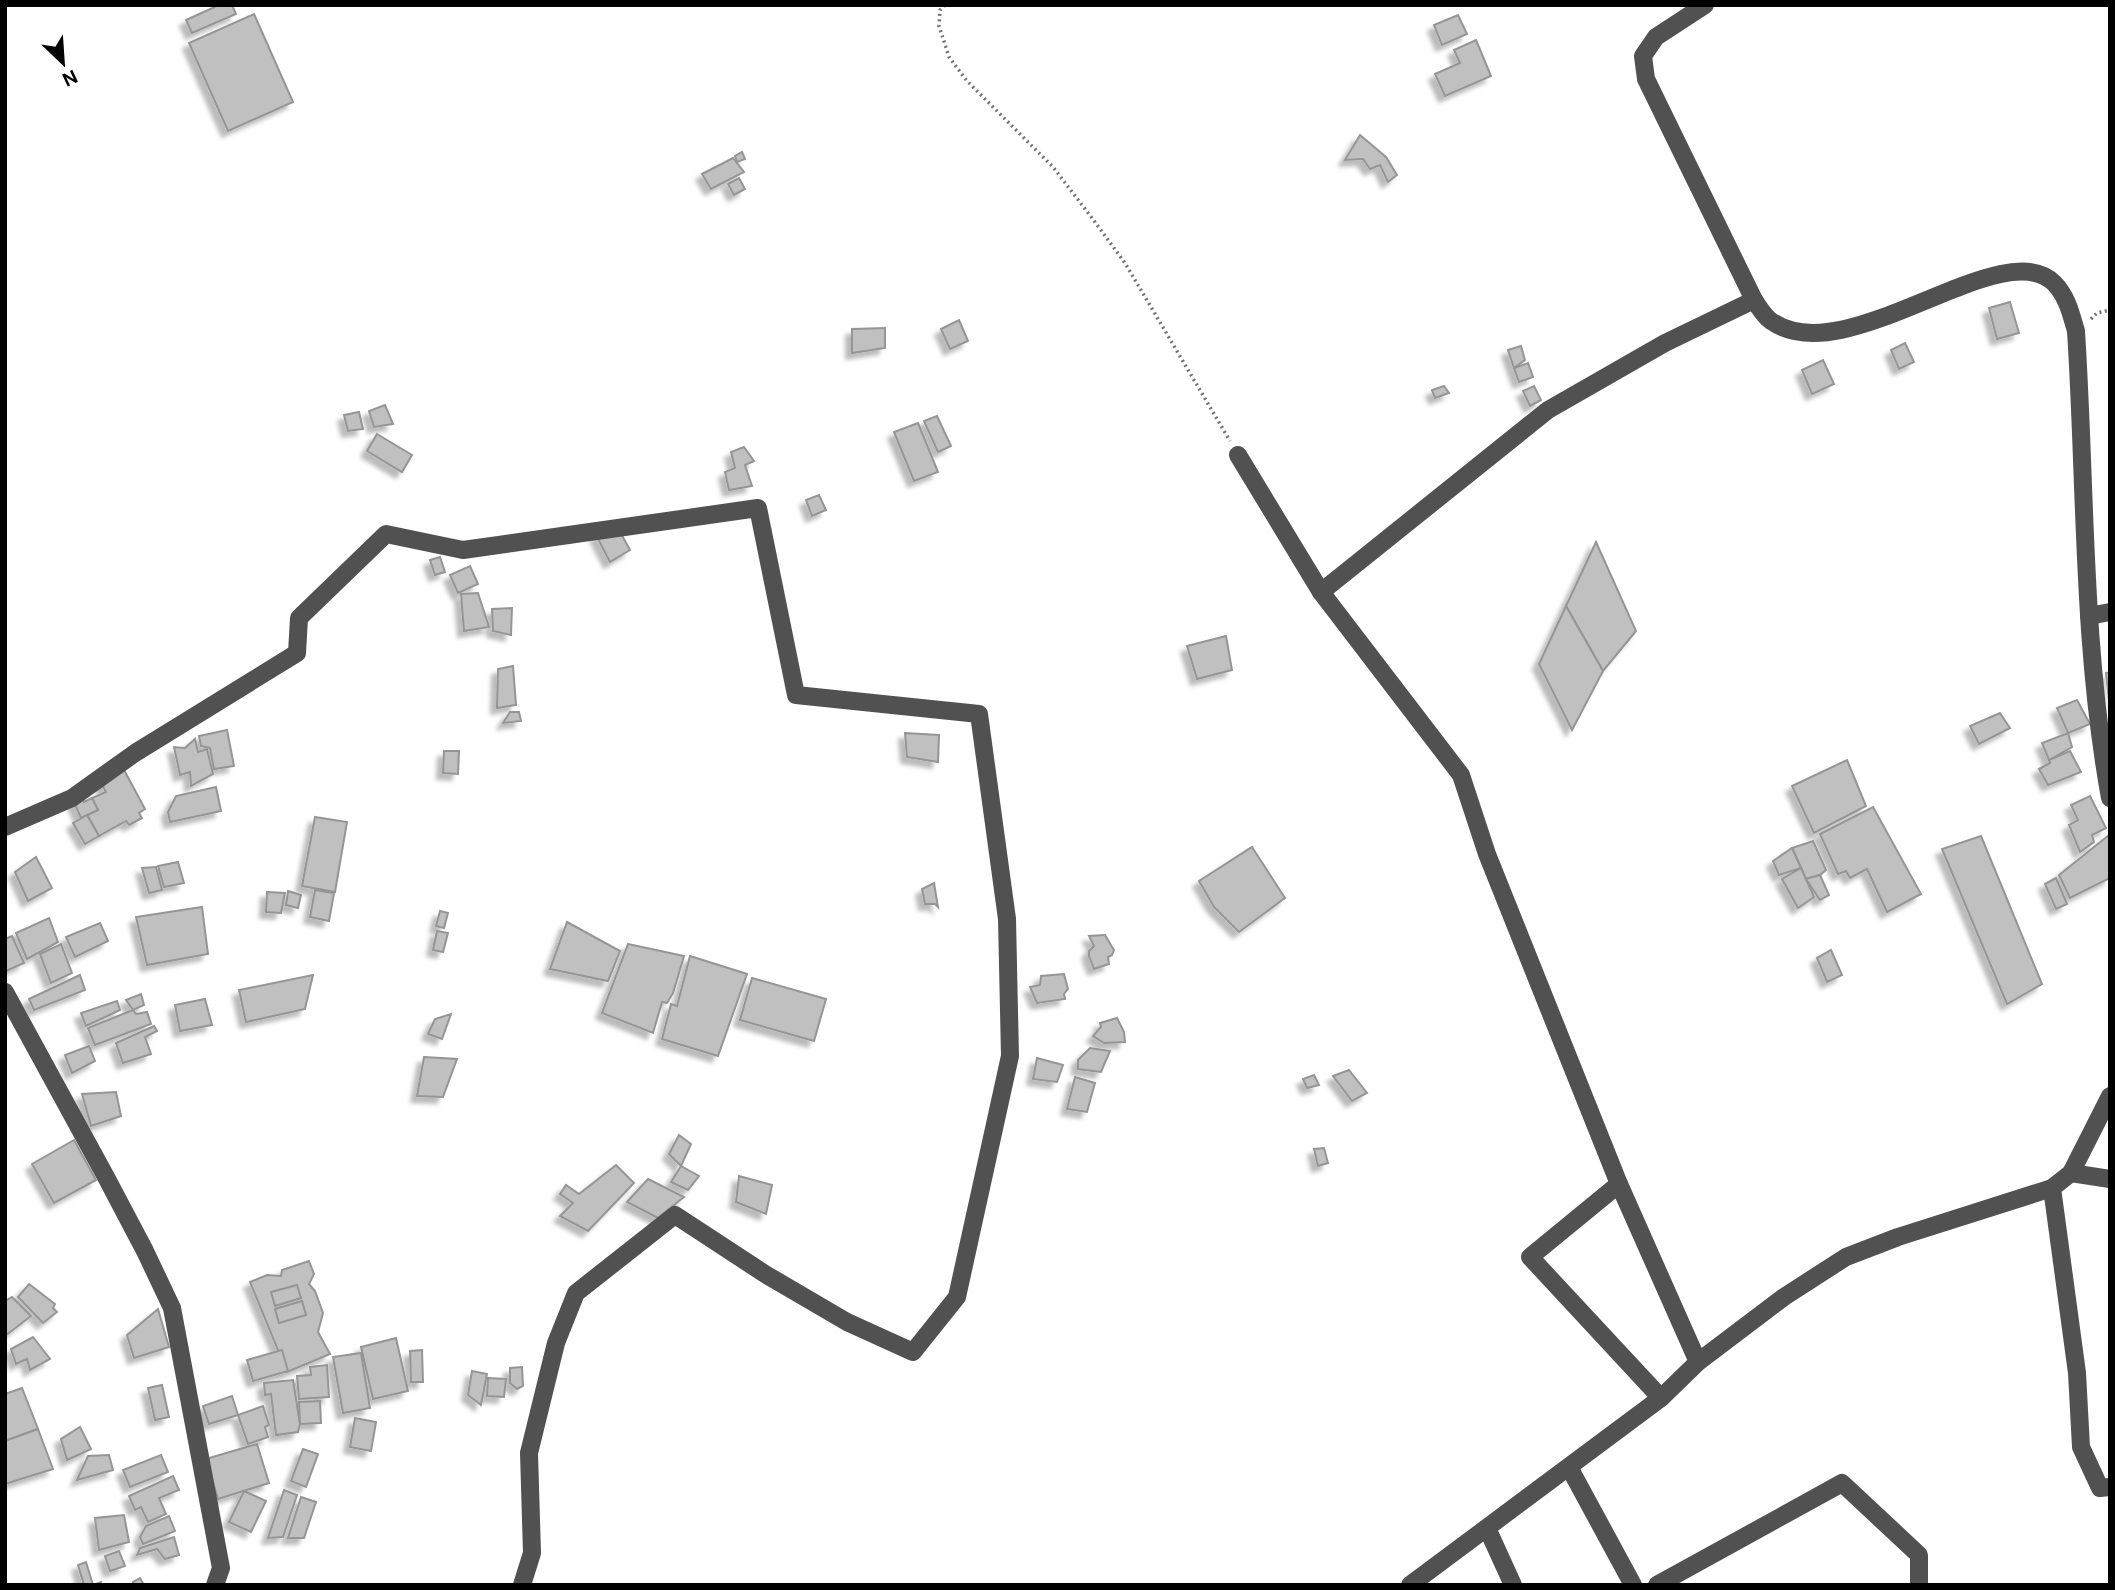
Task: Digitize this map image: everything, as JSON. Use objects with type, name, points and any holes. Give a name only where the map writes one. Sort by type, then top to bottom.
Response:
[{"type":"street","points":[[1705,5],[1656,37],[1643,56],[1646,79],[1754,300],[1769,320],[1794,332],[1833,333],[1882,318],[1959,286],[2006,273],[2038,273],[2054,282],[2068,303],[2076,331],[2094,686],[2110,799]]},
{"type":"street","points":[[1321,592],[1548,410],[1665,342],[1754,300]]},
{"type":"street","points":[[1238,455],[1321,592],[1461,775],[1486,854],[1619,1184],[1698,1362]]},
{"type":"street","points":[[5,827],[72,798],[135,752],[298,653],[299,618],[386,534],[463,550],[758,508],[796,695],[979,714],[1007,919],[1010,1056],[957,1297],[913,1352],[847,1322],[765,1274],[675,1214],[576,1293],[556,1343],[529,1453],[532,1553],[522,1585]]},
{"type":"street","points":[[2089,617],[2110,612]]},
{"type":"street","points":[[5,992],[106,1177],[172,1308],[221,1568],[215,1585]]},
{"type":"street","points":[[1410,1585],[1661,1398],[1698,1362],[1784,1297],[1846,1257],[1899,1237],[2053,1188],[2071,1173],[2110,1096]]},
{"type":"street","points":[[2071,1173],[2110,1179]]},
{"type":"street","points":[[1619,1184],[1530,1257],[1661,1398]]},
{"type":"street","points":[[2053,1188],[2077,1373],[2081,1447],[2100,1488],[2110,1487]]},
{"type":"street","points":[[1569,1467],[1633,1585]]},
{"type":"street","points":[[1657,1585],[1842,1483],[1919,1555],[1919,1585]]},
{"type":"street","points":[[1487,1528],[1513,1585]]},
{"type":"path","points":[[945,5],[940,10],[939,26],[949,57],[967,81],[1053,167],[1125,263],[1238,455]]},
{"type":"building","points":[[219,5],[232,5],[236,14],[192,33],[186,20]]},
{"type":"building","points":[[254,14],[293,102],[228,131],[189,43]]},
{"type":"building","points":[[1458,15],[1467,34],[1442,45],[1434,25]]},
{"type":"building","points":[[1476,40],[1491,76],[1445,96],[1435,74],[1460,63],[1454,50]]},
{"type":"building","points":[[1360,135],[1386,157],[1397,175],[1388,182],[1380,165],[1370,169],[1363,159],[1345,160]]},
{"type":"building","points":[[742,152],[745,159],[737,162],[735,156]]},
{"type":"building","points":[[733,158],[744,172],[711,189],[702,174]]},
{"type":"building","points":[[739,178],[745,189],[734,195],[728,184]]},
{"type":"building","points":[[2010,302],[2019,333],[1997,339],[1989,308]]},
{"type":"building","points":[[959,320],[968,341],[950,349],[941,329]]},
{"type":"building","points":[[885,328],[885,348],[852,353],[852,329]]},
{"type":"building","points":[[1905,343],[1914,362],[1899,369],[1891,350]]},
{"type":"building","points":[[1521,346],[1525,360],[1514,368],[1508,350]]},
{"type":"building","points":[[1823,360],[1834,384],[1812,394],[1802,370]]},
{"type":"building","points":[[1528,363],[1533,377],[1519,382],[1514,368]]},
{"type":"building","points":[[1444,386],[1449,393],[1435,398],[1432,390]]},
{"type":"building","points":[[1534,386],[1541,400],[1530,406],[1523,391]]},
{"type":"building","points":[[385,405],[393,424],[374,427],[369,411]]},
{"type":"building","points":[[359,412],[363,429],[348,431],[344,415]]},
{"type":"building","points":[[937,416],[951,446],[938,452],[924,421]]},
{"type":"building","points":[[918,423],[938,472],[914,481],[894,432]]},
{"type":"building","points":[[377,434],[412,455],[402,472],[367,451]]},
{"type":"building","points":[[744,447],[754,461],[745,465],[752,486],[729,490],[725,472],[735,468],[731,452]]},
{"type":"building","points":[[819,495],[826,510],[812,516],[806,500]]},
{"type":"building","points":[[619,530],[630,550],[610,562],[596,535]]},
{"type":"building","points":[[1596,542],[1636,631],[1603,671],[1566,606]]},
{"type":"building","points":[[440,557],[445,572],[435,575],[430,560]]},
{"type":"building","points":[[470,566],[478,584],[458,593],[450,575]]},
{"type":"building","points":[[478,593],[489,627],[464,631],[461,594]]},
{"type":"building","points":[[1566,606],[1603,671],[1572,730],[1539,664]]},
{"type":"building","points":[[512,608],[511,635],[493,631],[492,609]]},
{"type":"building","points":[[1226,636],[1232,670],[1197,679],[1187,646]]},
{"type":"building","points":[[513,666],[516,705],[497,708],[498,669]]},
{"type":"building","points":[[2110,672],[2110,710],[2106,673]]},
{"type":"building","points":[[2077,700],[2090,724],[2068,733],[2057,708]]},
{"type":"building","points":[[510,712],[519,712],[521,721],[503,723]]},
{"type":"building","points":[[2000,713],[2010,728],[1979,744],[1970,726]]},
{"type":"building","points":[[227,730],[234,766],[214,769],[210,748],[201,746],[199,736]]},
{"type":"building","points":[[905,733],[939,735],[938,762],[907,757]]},
{"type":"building","points":[[2068,733],[2072,747],[2049,760],[2042,743]]},
{"type":"building","points":[[195,739],[198,752],[207,749],[213,774],[191,786],[190,772],[180,775],[174,747],[185,748]]},
{"type":"building","points":[[444,751],[459,751],[458,774],[443,773]]},
{"type":"building","points":[[2070,751],[2081,772],[2048,785],[2039,769],[2050,763],[2049,760]]},
{"type":"building","points":[[1847,760],[1866,806],[1814,833],[1792,786]]},
{"type":"building","points":[[123,768],[145,809],[139,813],[142,818],[129,825],[126,821],[99,836],[87,815],[98,810],[92,798],[106,792],[100,781]]},
{"type":"building","points":[[216,787],[221,811],[170,822],[168,812],[176,796]]},
{"type":"building","points":[[80,794],[84,802],[92,798],[98,810],[81,818],[72,798]]},
{"type":"building","points":[[2090,796],[2106,828],[2092,835],[2094,842],[2080,852],[2069,825],[2078,820],[2071,805]]},
{"type":"building","points":[[1873,807],[1921,894],[1887,912],[1867,869],[1850,878],[1846,871],[1838,874],[1820,834]]},
{"type":"building","points":[[87,815],[99,836],[85,844],[73,823]]},
{"type":"building","points":[[315,817],[347,822],[335,892],[302,886]]},
{"type":"building","points":[[2109,835],[2110,878],[2070,898],[2059,875]]},
{"type":"building","points":[[1981,836],[2042,984],[2007,1004],[1942,849]]},
{"type":"building","points":[[1813,841],[1826,870],[1806,879],[1792,848]]},
{"type":"building","points":[[1252,847],[1285,898],[1239,932],[1214,907],[1199,881]]},
{"type":"building","points":[[1792,848],[1801,868],[1779,875],[1773,861]]},
{"type":"building","points":[[36,857],[52,888],[28,901],[15,872]]},
{"type":"building","points":[[178,862],[184,883],[164,887],[158,866]]},
{"type":"building","points":[[156,867],[162,890],[149,893],[142,868]]},
{"type":"building","points":[[1801,868],[1814,897],[1798,908],[1782,879]]},
{"type":"building","points":[[1820,875],[1829,895],[1820,900],[1806,879]]},
{"type":"building","points":[[2056,878],[2067,904],[2056,909],[2045,884]]},
{"type":"building","points":[[934,883],[938,907],[935,904],[925,904],[922,889]]},
{"type":"building","points":[[315,890],[334,893],[329,921],[310,917]]},
{"type":"building","points":[[288,891],[301,895],[298,908],[286,905]]},
{"type":"building","points":[[267,892],[285,893],[281,913],[266,912]]},
{"type":"building","points":[[202,907],[208,954],[147,965],[136,917]]},
{"type":"building","points":[[440,911],[448,913],[444,928],[436,926]]},
{"type":"building","points":[[49,918],[58,942],[27,959],[16,933]]},
{"type":"building","points":[[567,922],[620,951],[608,981],[550,969]]},
{"type":"building","points":[[100,923],[108,941],[75,957],[66,937]]},
{"type":"building","points":[[437,931],[448,933],[443,952],[433,950]]},
{"type":"building","points":[[1105,935],[1114,950],[1108,957],[1109,964],[1094,969],[1089,951],[1094,946],[1089,936]]},
{"type":"building","points":[[12,936],[24,963],[6,971],[5,939]]},
{"type":"building","points":[[61,944],[72,973],[51,983],[40,954]]},
{"type":"building","points":[[628,944],[684,956],[673,993],[667,1003],[662,1002],[653,1033],[602,1013]]},
{"type":"building","points":[[1831,950],[1842,975],[1827,982],[1817,958]]},
{"type":"building","points":[[690,956],[747,974],[718,1056],[662,1039],[671,1004],[677,1006]]},
{"type":"building","points":[[1064,974],[1068,989],[1064,994],[1065,999],[1037,1003],[1030,987],[1040,985],[1041,976]]},
{"type":"building","points":[[80,975],[85,990],[34,1010],[29,999]]},
{"type":"building","points":[[313,975],[305,1009],[246,1022],[239,990]]},
{"type":"building","points":[[752,978],[826,999],[814,1041],[740,1020]]},
{"type":"building","points":[[141,994],[144,1005],[133,1010],[126,1000]]},
{"type":"building","points":[[205,999],[212,1025],[180,1031],[175,1005]]},
{"type":"building","points":[[117,1001],[120,1010],[86,1026],[81,1013]]},
{"type":"building","points":[[133,1010],[136,1014],[147,1012],[151,1024],[95,1045],[88,1028]]},
{"type":"building","points":[[451,1014],[442,1039],[428,1034],[435,1019]]},
{"type":"building","points":[[1117,1018],[1124,1032],[1125,1042],[1104,1043],[1093,1036],[1101,1027],[1100,1023]]},
{"type":"building","points":[[154,1026],[157,1031],[145,1037],[151,1054],[123,1063],[116,1043]]},
{"type":"building","points":[[89,1046],[95,1061],[72,1073],[65,1055]]},
{"type":"building","points":[[1090,1048],[1110,1051],[1101,1072],[1078,1069],[1078,1060]]},
{"type":"building","points":[[424,1057],[457,1059],[443,1097],[417,1096]]},
{"type":"building","points":[[1037,1058],[1063,1065],[1057,1082],[1033,1079]]},
{"type":"building","points":[[1349,1070],[1367,1093],[1352,1101],[1333,1076]]},
{"type":"building","points":[[1314,1075],[1319,1085],[1307,1088],[1303,1079]]},
{"type":"building","points":[[1075,1077],[1095,1083],[1087,1112],[1067,1109]]},
{"type":"building","points":[[116,1092],[121,1116],[91,1126],[82,1094]]},
{"type":"building","points":[[679,1135],[691,1144],[681,1166],[669,1154]]},
{"type":"building","points":[[74,1140],[96,1180],[54,1203],[32,1164]]},
{"type":"building","points":[[1324,1148],[1328,1163],[1318,1166],[1314,1149]]},
{"type":"building","points":[[616,1165],[634,1183],[588,1231],[560,1216],[573,1203],[560,1194],[566,1185],[579,1194]]},
{"type":"building","points":[[681,1166],[699,1176],[688,1190],[671,1182]]},
{"type":"building","points":[[739,1176],[772,1185],[766,1214],[736,1202]]},
{"type":"building","points":[[648,1179],[684,1197],[658,1218],[627,1202]]},
{"type":"building","points":[[309,1261],[314,1274],[309,1284],[315,1291],[323,1313],[318,1332],[330,1354],[287,1372],[250,1282],[267,1275],[281,1276],[282,1270]]},
{"type":"building","points":[[29,1284],[55,1304],[53,1308],[57,1312],[43,1323],[18,1297]]},
{"type":"building","points":[[297,1285],[301,1298],[275,1306],[271,1292]]},
{"type":"building","points":[[12,1297],[31,1316],[5,1336],[5,1301]]},
{"type":"building","points":[[302,1301],[306,1315],[279,1323],[275,1309]]},
{"type":"building","points":[[158,1309],[169,1347],[134,1358],[127,1335]]},
{"type":"building","points":[[33,1337],[50,1359],[30,1370],[27,1359],[16,1364],[11,1349]]},
{"type":"building","points":[[396,1338],[408,1391],[373,1399],[361,1347]]},
{"type":"building","points":[[282,1350],[288,1371],[253,1381],[247,1360]]},
{"type":"building","points":[[422,1350],[423,1382],[411,1382],[410,1351]]},
{"type":"building","points":[[361,1353],[370,1408],[343,1413],[333,1357]]},
{"type":"building","points":[[327,1365],[329,1397],[299,1399],[297,1376],[311,1375],[310,1367]]},
{"type":"building","points":[[522,1367],[523,1386],[517,1389],[510,1383],[510,1368]]},
{"type":"building","points":[[472,1371],[487,1374],[481,1405],[468,1395]]},
{"type":"building","points":[[488,1378],[506,1379],[504,1397],[487,1396]]},
{"type":"building","points":[[293,1380],[300,1424],[298,1432],[276,1435],[271,1394],[265,1395],[264,1383]]},
{"type":"building","points":[[162,1385],[169,1417],[155,1420],[148,1388]]},
{"type":"building","points":[[22,1388],[38,1429],[5,1441],[5,1394]]},
{"type":"building","points":[[232,1396],[238,1415],[209,1424],[203,1406]]},
{"type":"building","points":[[320,1401],[321,1423],[300,1424],[299,1402]]},
{"type":"building","points":[[263,1406],[269,1425],[265,1427],[268,1437],[248,1444],[238,1415]]},
{"type":"building","points":[[355,1418],[376,1422],[371,1451],[350,1447]]},
{"type":"building","points":[[80,1427],[91,1449],[67,1460],[61,1439]]},
{"type":"building","points":[[38,1429],[53,1469],[5,1484],[5,1441]]},
{"type":"building","points":[[257,1444],[269,1483],[218,1499],[206,1459]]},
{"type":"building","points":[[303,1449],[318,1454],[306,1487],[291,1481]]},
{"type":"building","points":[[109,1455],[113,1470],[77,1480],[88,1456]]},
{"type":"building","points":[[161,1455],[168,1472],[130,1487],[123,1470]]},
{"type":"building","points":[[173,1476],[179,1490],[159,1498],[166,1514],[148,1522],[141,1507],[135,1510],[129,1496]]},
{"type":"building","points":[[284,1490],[297,1495],[283,1537],[268,1538]]},
{"type":"building","points":[[244,1491],[266,1501],[251,1532],[229,1522]]},
{"type":"building","points":[[301,1497],[316,1502],[304,1538],[288,1538]]},
{"type":"building","points":[[124,1515],[129,1542],[99,1550],[95,1518]]},
{"type":"building","points":[[169,1516],[175,1531],[143,1544],[140,1537],[146,1526]]},
{"type":"building","points":[[174,1537],[179,1555],[165,1559],[157,1549],[137,1555],[140,1548]]},
{"type":"building","points":[[119,1551],[125,1566],[110,1571],[105,1556]]},
{"type":"building","points":[[86,1562],[93,1585],[84,1585],[78,1565]]},
{"type":"building","points":[[140,1578],[144,1585],[134,1585],[133,1582]]}]
